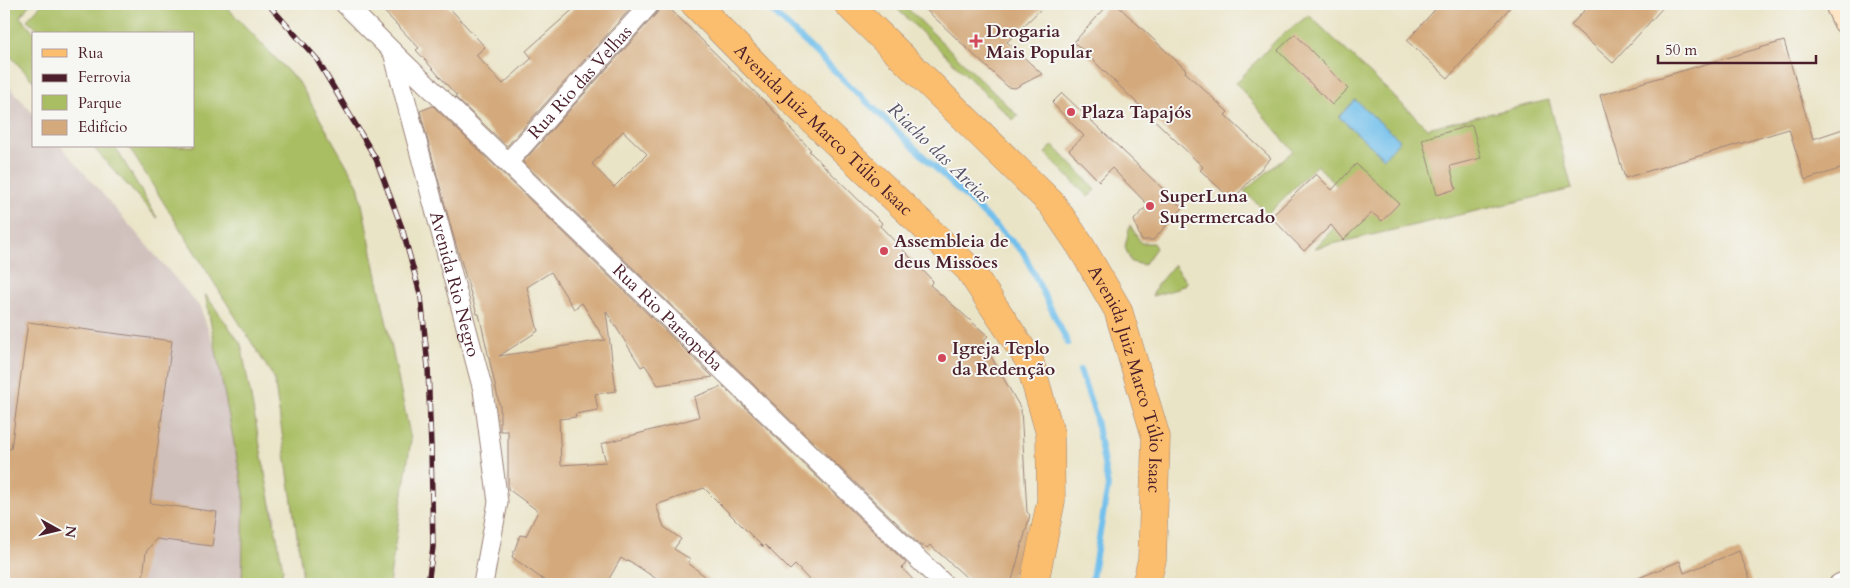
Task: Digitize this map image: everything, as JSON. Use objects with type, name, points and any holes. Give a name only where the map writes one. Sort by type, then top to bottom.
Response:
[{"type":"main road","name":"Avenida Juiz Marco Túlio Isaac","points":[[695,4],[758,68],[969,269],[1029,360],[1050,433],[1052,502],[1034,584]]},
{"type":"main road","name":"Avenida Juiz Marco Túlio Isaac","points":[[848,4],[1052,204],[1080,245],[1118,310],[1156,438],[1152,560],[1146,584]]},
{"type":"main road","points":[[1838,4],[1846,21]]},
{"type":"street","points":[[345,4],[393,52]]},
{"type":"street","name":"Rua Rio das Velhas","points":[[509,161],[650,4]]},
{"type":"street","name":"Rua Rio Paraopeba","points":[[393,52],[509,161],[944,584]]},
{"type":"street","name":"Avenida Rio Negro","points":[[393,52],[483,390],[498,502],[483,584]]},
{"type":"street","points":[[1839,584],[1846,581]]},
{"type":"shaded area","points":[[4,80],[32,113],[32,148],[63,148],[200,307],[276,516],[262,584],[4,584]]},
{"type":"green space","points":[[4,4],[30,4],[20,17],[34,32],[32,32],[32,80],[4,49]]},
{"type":"green space","points":[[42,4],[224,4],[300,84],[358,185],[411,440],[389,584],[300,584],[302,570],[274,378],[129,148],[195,148],[195,32],[42,32],[27,20]]},
{"type":"green space","points":[[892,4],[903,4],[1018,116],[1013,120]]},
{"type":"green space","points":[[1309,15],[1427,128],[1549,100],[1572,189],[1315,248],[1355,205],[1317,165],[1268,214],[1244,191],[1293,151],[1236,83],[1277,39]]},
{"type":"green space","points":[[1053,145],[1096,190],[1088,197],[1045,153]]},
{"type":"green space","points":[[94,148],[116,148],[157,218]]},
{"type":"green space","points":[[1130,225],[1141,243],[1153,243],[1156,248],[1144,265],[1131,262],[1125,247]]},
{"type":"green space","points":[[1174,265],[1187,283],[1177,289],[1152,296],[1157,285]]},
{"type":"green space","points":[[205,294],[241,344],[283,569],[280,584],[242,584],[244,494]]},
{"type":"water","points":[[1355,100],[1400,140],[1384,158],[1339,117]]},
{"type":"building","points":[[377,4],[446,4],[485,47],[476,55],[503,84],[532,58],[526,51],[579,4],[625,4],[630,9],[507,146],[455,97],[457,96],[416,50],[419,48]]},
{"type":"building","points":[[665,4],[766,103],[811,150],[809,151],[882,223],[880,226],[933,281],[930,285],[988,336],[984,340],[989,353],[1021,409],[1027,512],[1030,515],[1011,584],[974,584],[930,545],[927,548],[924,545],[922,547],[523,162]],"holes":[[[623,131],[647,154],[614,187],[592,164]]]},
{"type":"building","points":[[920,4],[1046,4],[1007,42],[1042,74],[1015,88],[1008,87]]},
{"type":"building","points":[[1109,4],[1116,4],[1186,70],[1185,72],[1228,112],[1225,115],[1271,158],[1232,200],[1200,170],[1203,167],[1074,42]]},
{"type":"building","points":[[1440,4],[1513,4],[1448,78],[1407,41]]},
{"type":"building","points":[[1590,4],[1666,4],[1613,63],[1571,25]]},
{"type":"building","points":[[1295,34],[1348,89],[1332,105],[1278,50]]},
{"type":"building","points":[[1784,41],[1813,139],[1846,128],[1846,167],[1805,180],[1789,129],[1625,178],[1600,95]]},
{"type":"building","points":[[1062,93],[1183,208],[1153,240],[1141,240],[1134,220],[1148,205],[1112,168],[1099,181],[1069,150],[1084,136],[1052,103]]},
{"type":"building","points":[[433,106],[713,377],[658,385],[645,365],[641,367],[606,311],[616,391],[595,394],[598,410],[575,414],[576,417],[559,419],[561,465],[606,462],[601,444],[699,417],[694,397],[723,386],[906,563],[902,568],[917,584],[813,584],[795,565],[790,570],[765,545],[763,547],[704,488],[656,505],[664,527],[681,539],[674,549],[690,559],[688,563],[715,584],[664,584],[628,560],[627,562],[621,558],[606,584],[549,584],[512,557],[520,535],[526,536],[538,511],[508,489],[508,431],[500,431],[500,407],[479,314],[477,314],[452,231],[420,111]],"holes":[[[551,272],[574,309],[582,303],[605,340],[499,356],[538,331],[527,287]]]},
{"type":"building","points":[[1472,125],[1481,158],[1450,166],[1456,189],[1437,195],[1422,139]]},
{"type":"building","points":[[1356,164],[1399,203],[1382,221],[1372,213],[1343,240],[1331,225],[1304,251],[1271,217],[1316,174],[1332,190]]},
{"type":"building","points":[[28,322],[172,341],[150,503],[217,512],[212,546],[156,539],[146,552],[142,584],[4,584],[4,448],[11,449]]},
{"type":"building","points":[[1739,551],[1752,584],[1624,584],[1680,561],[1684,573]]},
{"type":"waterway","name":"Riacho das Areias","points":[[765,4],[1023,252],[1068,343]]},
{"type":"waterway","name":"Riacho das Areias","points":[[1080,370],[1095,414],[1108,486],[1091,584]]},
{"type":"railway","points":[[268,4],[316,58],[376,159],[402,228],[421,297],[428,367],[433,547],[428,584]]},
{"type":"place","name":"Drogaria Mais Popular","points":[[976,41]]},
{"type":"place","name":"Plaza Tapajós","points":[[1071,112]]},
{"type":"place","name":"SuperLuna Supermercado","points":[[1150,206]]},
{"type":"place","name":"Assembleia de deus Missões","points":[[884,251]]},
{"type":"place","name":"Igreja Teplo da Redenção","points":[[942,358]]}]
